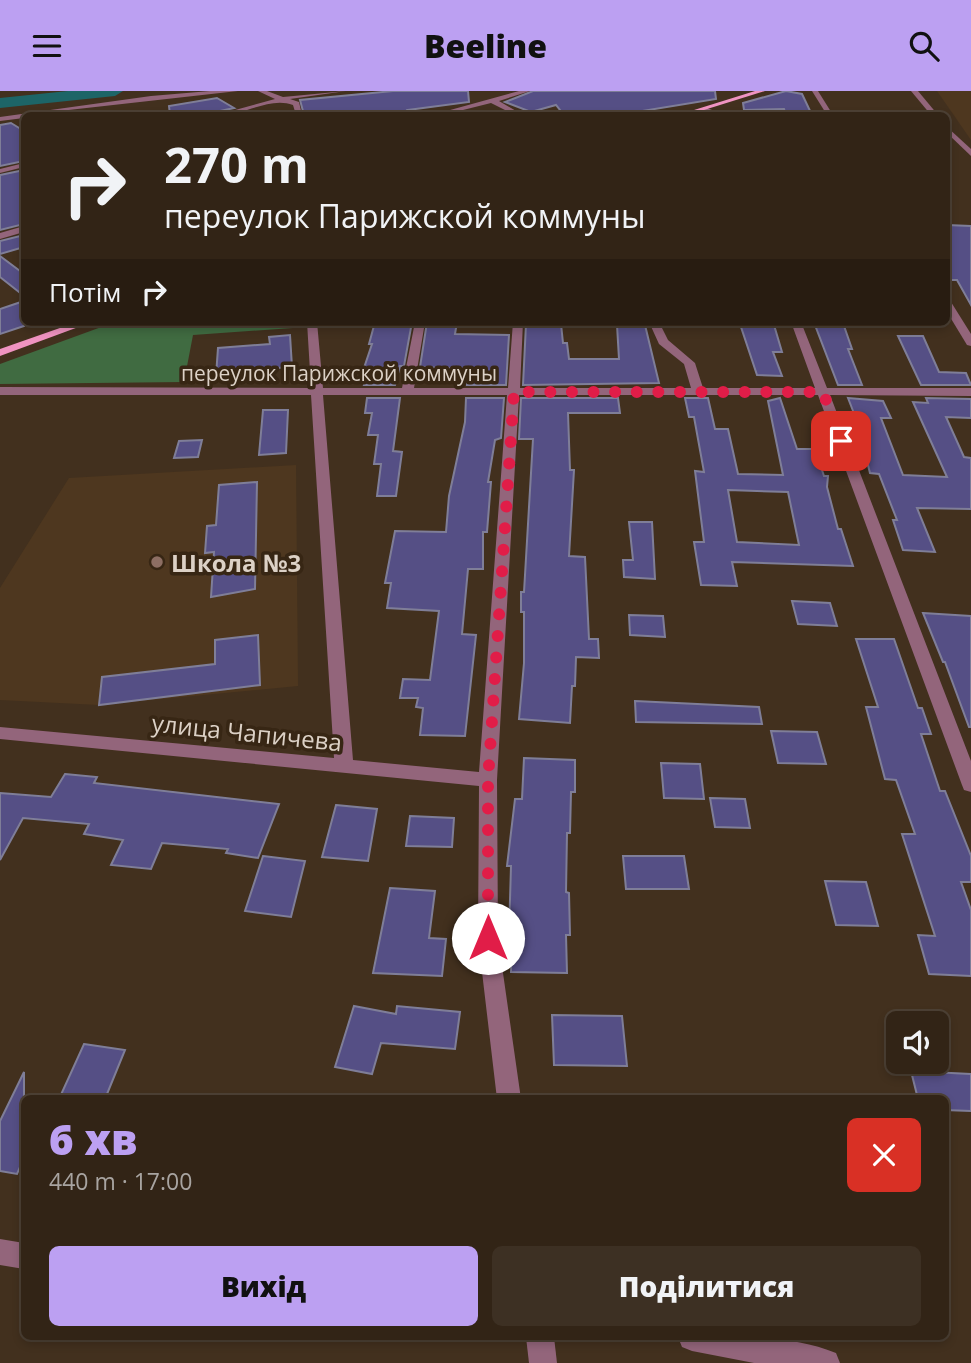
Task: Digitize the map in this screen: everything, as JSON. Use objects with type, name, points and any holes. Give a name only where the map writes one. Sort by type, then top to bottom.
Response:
[{"type":"main road","points":[[693,112],[762,91]]},
{"type":"main road","points":[[0,353],[76,326]]},
{"type":"street","points":[[50,112],[151,98],[235,91]]},
{"type":"street","points":[[261,91],[296,104],[298,112]]},
{"type":"street","points":[[233,112],[282,100],[343,91]]},
{"type":"street","points":[[447,112],[527,91]]},
{"type":"street","points":[[815,91],[828,112]]},
{"type":"street","points":[[914,91],[932,112]]},
{"type":"street","points":[[492,100],[514,112]]},
{"type":"street","points":[[704,109],[710,112]]},
{"type":"street","points":[[0,119],[21,116]]},
{"type":"street","points":[[950,132],[971,154]]},
{"type":"street","points":[[0,171],[21,166]]},
{"type":"street","points":[[0,236],[21,230]]},
{"type":"street","points":[[950,309],[971,343]]},
{"type":"street","points":[[312,326],[344,766]]},
{"type":"street","points":[[407,392],[419,326]]},
{"type":"street","points":[[508,1095],[488,938],[488,780],[517,326]]},
{"type":"street","points":[[656,326],[663,342],[689,363],[698,392]]},
{"type":"street","points":[[798,326],[971,785]]},
{"type":"street","name":"переулок Парижской коммуны","points":[[0,391],[971,392]]},
{"type":"street","name":"улица Чапичева","points":[[0,733],[488,780]]},
{"type":"street","points":[[0,1252],[21,1256]]},
{"type":"street","points":[[540,1340],[543,1363]]},
{"type":"street","points":[[707,1340],[826,1363]]},
{"type":"shaded area","points":[[937,91],[971,91],[971,140],[953,114]]},
{"type":"shaded area","name":"Школа №3","points":[[296,465],[298,686],[99,705],[0,700],[0,588],[69,478]]},
{"type":"green space","points":[[104,326],[293,326],[193,335],[184,382],[0,384],[0,364]]},
{"type":"building","points":[[393,91],[468,91],[469,102],[408,110],[410,112],[303,112],[300,100]]},
{"type":"building","points":[[533,91],[715,91],[716,99],[636,112],[562,112],[556,105],[531,112],[505,102]]},
{"type":"building","points":[[786,91],[802,94],[811,112],[785,112],[784,109],[744,110],[743,103]]},
{"type":"building","points":[[217,98],[234,108],[216,112],[170,112],[169,106]]},
{"type":"building","points":[[11,123],[21,129],[21,162],[0,166],[0,125]]},
{"type":"building","points":[[21,171],[21,225],[0,230],[0,175]]},
{"type":"building","points":[[950,225],[971,226],[971,305],[957,280],[951,280]]},
{"type":"building","points":[[21,236],[21,248],[0,254],[0,241]]},
{"type":"building","points":[[0,256],[21,272],[21,294],[0,277]]},
{"type":"building","points":[[21,302],[21,326],[24,326],[0,334],[0,309]]},
{"type":"building","points":[[374,326],[411,326],[404,366],[400,366],[395,385],[364,385],[369,368],[364,368],[372,344],[369,344]]},
{"type":"building","points":[[426,326],[456,326],[455,334],[509,335],[506,385],[467,385],[468,369],[420,367]]},
{"type":"building","points":[[526,326],[561,326],[563,343],[567,343],[569,359],[619,359],[617,326],[645,326],[659,383],[523,385]]},
{"type":"building","points":[[741,326],[774,326],[782,352],[773,352],[782,376],[757,375]]},
{"type":"building","points":[[815,326],[844,326],[852,349],[848,349],[862,385],[838,385]]},
{"type":"building","points":[[290,335],[292,367],[262,369],[262,373],[216,376],[218,348],[270,344],[269,337]]},
{"type":"building","points":[[898,336],[923,336],[939,372],[966,373],[971,385],[921,385]]},
{"type":"building","points":[[367,398],[400,398],[393,451],[402,452],[396,496],[377,496],[381,464],[374,464],[378,435],[368,435],[372,413],[365,413]]},
{"type":"building","points":[[466,398],[504,398],[501,438],[495,440],[488,482],[491,482],[487,532],[483,532],[483,569],[468,569],[462,634],[476,635],[465,736],[420,735],[423,708],[416,707],[418,698],[400,698],[403,679],[430,680],[439,611],[387,608],[391,583],[385,583],[395,531],[446,532],[449,496],[465,422]]},
{"type":"building","points":[[521,398],[618,398],[620,413],[568,413],[570,470],[574,470],[569,556],[585,557],[589,639],[598,639],[599,658],[576,657],[570,723],[519,719],[524,663],[524,612],[521,612],[521,592],[524,592],[533,439],[519,439]]},
{"type":"building","points":[[685,398],[708,398],[715,429],[728,429],[738,474],[783,475],[768,401],[780,398],[797,449],[815,449],[824,476],[828,476],[827,487],[838,529],[841,529],[853,566],[732,562],[737,586],[701,585],[694,542],[704,542],[695,471],[704,472],[694,417],[689,417]],"holes":[[[728,490],[788,492],[799,545],[737,542]]]},
{"type":"building","points":[[848,398],[883,401],[891,418],[881,418],[903,475],[947,477],[913,402],[928,403],[926,398],[971,399],[971,418],[946,417],[964,457],[971,458],[971,509],[917,508],[935,552],[903,550],[893,520],[897,520],[879,474],[870,473],[862,434]]},
{"type":"building","points":[[263,410],[288,410],[286,453],[259,455]]},
{"type":"building","points":[[202,440],[198,457],[174,458],[179,441]]},
{"type":"building","points":[[257,482],[255,589],[211,597],[214,552],[205,553],[207,526],[216,525],[219,485]]},
{"type":"building","points":[[629,522],[652,522],[655,579],[624,577],[623,560],[633,560]]},
{"type":"building","points":[[792,601],[830,603],[837,626],[798,624]]},
{"type":"building","points":[[923,613],[971,616],[971,727],[969,727]]},
{"type":"building","points":[[629,615],[663,616],[665,637],[630,635]]},
{"type":"building","points":[[258,635],[260,685],[99,705],[102,677],[215,664],[215,640]]},
{"type":"building","points":[[856,639],[894,639],[918,708],[922,708],[931,734],[921,734],[940,791],[945,791],[971,856],[971,882],[961,882],[971,910],[971,976],[929,974],[918,935],[935,936],[902,834],[915,834],[896,780],[885,779],[866,707],[878,707]]},
{"type":"building","points":[[635,701],[759,707],[762,724],[636,722]]},
{"type":"building","points":[[771,731],[817,732],[826,764],[778,763]]},
{"type":"building","points":[[524,758],[575,760],[575,792],[571,792],[570,833],[567,833],[566,892],[569,893],[570,935],[566,935],[567,973],[511,972],[511,866],[507,866],[515,799],[522,799]]},
{"type":"building","points":[[661,763],[700,764],[704,799],[664,798]]},
{"type":"building","points":[[65,774],[97,777],[94,783],[279,804],[258,858],[226,853],[228,849],[162,843],[151,869],[111,865],[123,840],[84,834],[89,824],[23,818],[0,860],[0,793],[51,797]]},
{"type":"building","points":[[710,798],[745,799],[750,828],[715,827]]},
{"type":"building","points":[[336,805],[377,809],[368,861],[322,857]]},
{"type":"building","points":[[410,816],[454,818],[452,847],[406,846]]},
{"type":"building","points":[[263,856],[305,861],[291,917],[245,911]]},
{"type":"building","points":[[623,856],[684,856],[689,889],[626,889]]},
{"type":"building","points":[[825,881],[866,882],[878,926],[836,925]]},
{"type":"building","points":[[390,888],[435,891],[429,938],[446,939],[442,976],[373,973]]},
{"type":"building","points":[[354,1006],[396,1014],[397,1006],[460,1012],[455,1049],[381,1043],[372,1074],[335,1067]]},
{"type":"building","points":[[552,1015],[622,1016],[627,1066],[554,1065]]},
{"type":"building","points":[[84,1044],[125,1050],[107,1095],[61,1095]]},
{"type":"building","points":[[24,1072],[24,1095],[21,1095],[21,1165],[17,1174],[0,1171],[0,1121]]},
{"type":"building","points":[[912,1074],[971,1074],[971,1111],[949,1110],[949,1095],[917,1095]]},
{"type":"waterway","points":[[0,103],[115,91]]},
{"type":"place","name":"Школа №3","points":[[157,562]]},
{"type":"route","points":[[488,938],[488,780],[514,392],[823,392],[841,441]]}]
